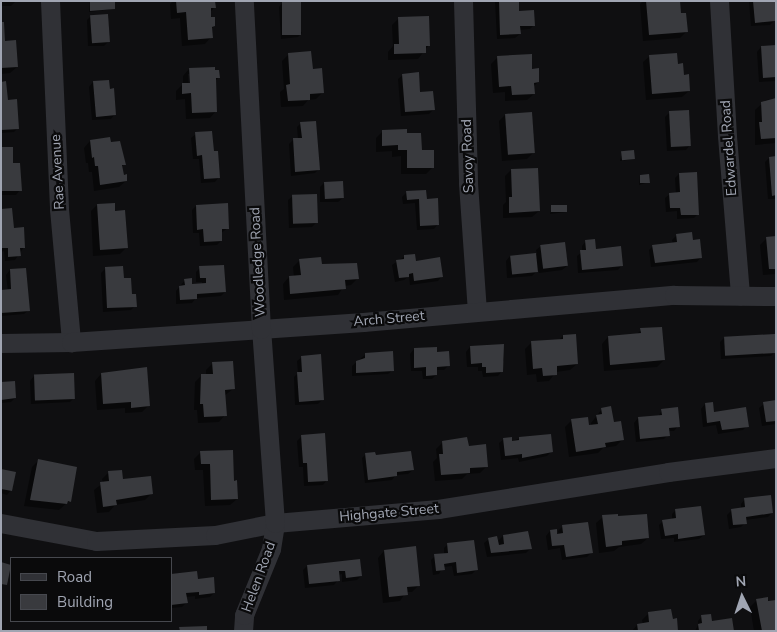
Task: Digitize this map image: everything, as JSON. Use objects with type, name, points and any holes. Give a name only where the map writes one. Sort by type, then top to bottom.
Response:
[{"type":"street","name":"Rae Avenue","points":[[50,1],[60,209],[71,342]]},
{"type":"street","name":"Woodledge Road","points":[[244,1],[275,523]]},
{"type":"street","name":"Savoy Road","points":[[463,1],[468,183],[477,311]]},
{"type":"street","name":"Edwardel Road","points":[[719,1],[727,136],[740,295]]},
{"type":"street","name":"Arch Street","points":[[1,343],[71,342],[262,329],[674,295],[776,296]]},
{"type":"street","name":"Highgate Street","points":[[1,523],[96,541],[215,535],[275,523],[438,509],[668,472],[776,458]]},
{"type":"street","name":"Helen Road","points":[[243,631],[244,614],[271,550],[275,523]]},
{"type":"building","points":[[90,1],[115,1],[115,9],[90,11]]},
{"type":"building","points":[[176,1],[215,1],[216,8],[211,8],[211,17],[215,17],[215,26],[212,27],[213,38],[188,40],[186,12],[177,13]]},
{"type":"building","points":[[282,1],[301,1],[301,35],[282,35]]},
{"type":"building","points":[[499,1],[519,1],[519,11],[534,10],[535,26],[520,26],[521,34],[500,35]]},
{"type":"building","points":[[646,1],[680,1],[681,13],[686,13],[688,32],[649,35]]},
{"type":"building","points":[[753,1],[776,1],[775,21],[755,23]]},
{"type":"building","points":[[108,14],[110,42],[92,43],[90,15]]},
{"type":"building","points":[[429,16],[430,46],[426,46],[426,53],[394,54],[394,44],[399,44],[398,17]]},
{"type":"building","points":[[1,22],[4,22],[5,41],[16,40],[18,67],[1,68]]},
{"type":"building","points":[[776,45],[776,77],[763,78],[761,46]]},
{"type":"building","points":[[311,51],[313,69],[322,68],[324,93],[310,94],[310,100],[288,101],[286,85],[290,84],[288,53]]},
{"type":"building","points":[[677,53],[678,64],[683,63],[684,75],[689,74],[690,91],[652,94],[649,55]]},
{"type":"building","points":[[532,54],[532,69],[539,68],[539,82],[534,83],[535,94],[512,95],[511,86],[499,87],[497,56]]},
{"type":"building","points":[[215,67],[215,70],[219,70],[220,78],[216,78],[217,112],[192,113],[191,93],[182,94],[182,83],[190,83],[189,68]]},
{"type":"building","points":[[419,72],[420,92],[433,91],[435,110],[405,112],[402,74]]},
{"type":"building","points":[[109,80],[110,89],[114,88],[116,115],[96,117],[93,81]]},
{"type":"building","points":[[6,81],[8,100],[17,99],[19,129],[1,130],[1,82]]},
{"type":"building","points":[[776,98],[776,138],[761,139],[759,122],[762,122],[761,102]]},
{"type":"building","points":[[689,110],[691,146],[671,147],[669,111]]},
{"type":"building","points":[[532,112],[535,153],[508,155],[505,114]]},
{"type":"building","points":[[316,121],[320,170],[295,172],[293,138],[302,138],[300,122]]},
{"type":"building","points":[[407,129],[407,133],[421,133],[422,150],[434,150],[434,168],[407,168],[407,150],[398,150],[398,145],[382,146],[382,130]]},
{"type":"building","points":[[212,131],[214,151],[218,151],[220,178],[204,179],[202,155],[197,156],[195,132]]},
{"type":"building","points":[[110,137],[111,142],[120,141],[126,165],[122,165],[124,175],[127,174],[127,181],[100,185],[98,166],[95,166],[94,157],[92,158],[90,140]]},
{"type":"building","points":[[1,147],[13,147],[13,163],[20,163],[22,191],[2,191]]},
{"type":"building","points":[[634,150],[635,159],[622,160],[621,151]]},
{"type":"building","points":[[776,156],[776,195],[772,196],[769,157]]},
{"type":"building","points":[[538,168],[540,211],[509,213],[509,197],[512,197],[511,169]]},
{"type":"building","points":[[697,172],[699,215],[681,215],[680,208],[670,208],[669,193],[680,192],[679,173]]},
{"type":"building","points":[[649,174],[650,183],[640,183],[640,175]]},
{"type":"building","points":[[343,181],[344,198],[325,199],[324,182]]},
{"type":"building","points":[[426,190],[427,199],[438,198],[439,225],[420,226],[419,199],[407,200],[406,191]]},
{"type":"building","points":[[317,194],[318,223],[293,224],[292,195]]},
{"type":"building","points":[[115,203],[115,211],[125,210],[128,248],[100,250],[97,204]]},
{"type":"building","points":[[228,203],[229,229],[222,229],[222,241],[204,242],[203,229],[197,230],[196,205]]},
{"type":"building","points":[[551,205],[567,205],[567,212],[551,212]]},
{"type":"building","points":[[12,208],[14,228],[24,227],[25,248],[20,248],[21,256],[8,257],[8,248],[1,248],[1,209]]},
{"type":"building","points":[[692,232],[693,240],[700,239],[702,258],[655,263],[652,245],[677,242],[676,234]]},
{"type":"building","points":[[776,236],[776,269],[769,269],[766,237]]},
{"type":"building","points":[[595,239],[596,249],[621,246],[623,266],[582,270],[580,250],[586,250],[585,240]]},
{"type":"building","points":[[565,242],[568,266],[543,269],[540,245]]},
{"type":"building","points":[[536,253],[538,272],[512,275],[510,256]]},
{"type":"building","points":[[415,254],[416,261],[440,257],[443,277],[414,281],[413,273],[409,274],[409,277],[399,278],[396,260],[404,259],[404,255]]},
{"type":"building","points":[[321,257],[322,264],[357,263],[359,279],[345,280],[346,289],[290,294],[289,276],[301,275],[299,259]]},
{"type":"building","points":[[224,265],[226,292],[197,294],[197,299],[180,300],[179,286],[185,285],[184,279],[192,278],[192,284],[206,283],[206,278],[200,278],[199,266]]},
{"type":"building","points":[[123,266],[124,278],[131,278],[132,294],[136,294],[137,307],[107,308],[105,267]]},
{"type":"building","points":[[26,268],[30,311],[1,313],[1,290],[11,289],[10,269]]},
{"type":"building","points":[[662,327],[665,360],[610,365],[608,336],[641,333],[640,328]]},
{"type":"building","points":[[576,334],[578,364],[557,366],[557,375],[543,376],[542,368],[533,369],[531,341],[563,339],[563,335]]},
{"type":"building","points":[[775,334],[776,353],[725,356],[724,337]]},
{"type":"building","points":[[504,344],[503,372],[486,373],[486,367],[482,367],[482,363],[471,364],[470,346]]},
{"type":"building","points":[[437,347],[437,352],[449,351],[450,366],[437,367],[437,375],[426,376],[426,367],[414,368],[414,348]]},
{"type":"building","points":[[393,351],[394,371],[356,373],[356,361],[365,358],[365,353]]},
{"type":"building","points":[[321,354],[324,400],[299,402],[297,372],[302,372],[301,356]]},
{"type":"building","points":[[233,361],[235,389],[225,390],[227,416],[204,417],[203,404],[200,404],[201,374],[213,374],[212,362]]},
{"type":"building","points":[[147,367],[150,406],[131,408],[131,402],[103,404],[101,373]]},
{"type":"building","points":[[74,373],[75,399],[35,400],[34,374]]},
{"type":"building","points":[[15,381],[16,398],[1,400],[1,382]]},
{"type":"building","points":[[776,400],[776,421],[766,422],[763,402]]},
{"type":"building","points":[[713,402],[714,412],[746,407],[749,427],[722,430],[720,421],[707,423],[705,403]]},
{"type":"building","points":[[611,406],[614,422],[621,421],[624,440],[605,443],[606,447],[576,452],[571,419],[588,417],[589,425],[598,424],[596,415],[602,414],[601,408]]},
{"type":"building","points":[[678,407],[680,427],[669,428],[670,436],[640,439],[638,417],[662,415],[661,409]]},
{"type":"building","points":[[325,433],[328,481],[308,482],[307,463],[303,463],[301,435]]},
{"type":"building","points":[[551,434],[553,452],[522,458],[522,454],[505,456],[503,438],[512,437],[512,441],[519,440],[519,437]]},
{"type":"building","points":[[467,437],[469,446],[486,444],[488,467],[470,468],[470,473],[441,475],[439,454],[443,454],[442,441]]},
{"type":"building","points":[[233,450],[234,481],[237,480],[238,499],[211,500],[210,464],[201,464],[200,451]]},
{"type":"building","points":[[411,451],[414,470],[397,472],[397,476],[368,480],[365,453],[375,452],[376,455]]},
{"type":"building","points":[[38,459],[77,467],[71,502],[68,501],[67,504],[30,500]]},
{"type":"building","points":[[1,469],[16,472],[12,491],[1,489]]},
{"type":"building","points":[[122,470],[123,479],[151,476],[153,494],[116,500],[117,505],[103,507],[100,482],[109,481],[108,471]]},
{"type":"building","points":[[771,495],[773,513],[746,517],[747,524],[733,525],[731,509],[745,507],[744,498]]},
{"type":"building","points":[[701,506],[705,535],[678,539],[678,534],[665,536],[662,520],[676,518],[675,509]]},
{"type":"building","points":[[618,514],[618,516],[647,514],[649,538],[622,541],[622,545],[606,547],[602,515]]},
{"type":"building","points":[[588,522],[593,553],[566,557],[564,545],[552,546],[550,530],[557,529],[557,534],[563,533],[562,525]]},
{"type":"building","points":[[528,531],[532,549],[491,553],[488,538],[497,536],[499,545],[504,544],[503,535]]},
{"type":"building","points":[[474,540],[478,570],[457,573],[456,562],[444,564],[445,570],[436,571],[434,554],[448,553],[447,543]]},
{"type":"building","points":[[416,546],[420,586],[407,587],[408,595],[389,597],[384,550]]},
{"type":"building","points":[[360,559],[362,576],[346,578],[345,571],[339,571],[340,581],[309,584],[307,565]]},
{"type":"building","points":[[1,562],[10,565],[10,570],[7,585],[1,584]]},
{"type":"building","points":[[197,571],[198,579],[214,577],[215,593],[199,595],[199,592],[186,593],[188,603],[172,605],[172,574]]},
{"type":"building","points":[[768,597],[768,601],[776,600],[776,630],[762,631],[756,599]]},
{"type":"building","points":[[671,609],[673,619],[677,618],[678,631],[638,631],[637,624],[649,622],[648,612]]},
{"type":"building","points":[[711,614],[712,621],[732,618],[734,631],[699,631],[698,624],[702,623],[701,615]]},
{"type":"building","points":[[207,626],[207,631],[180,631],[179,627]]}]
